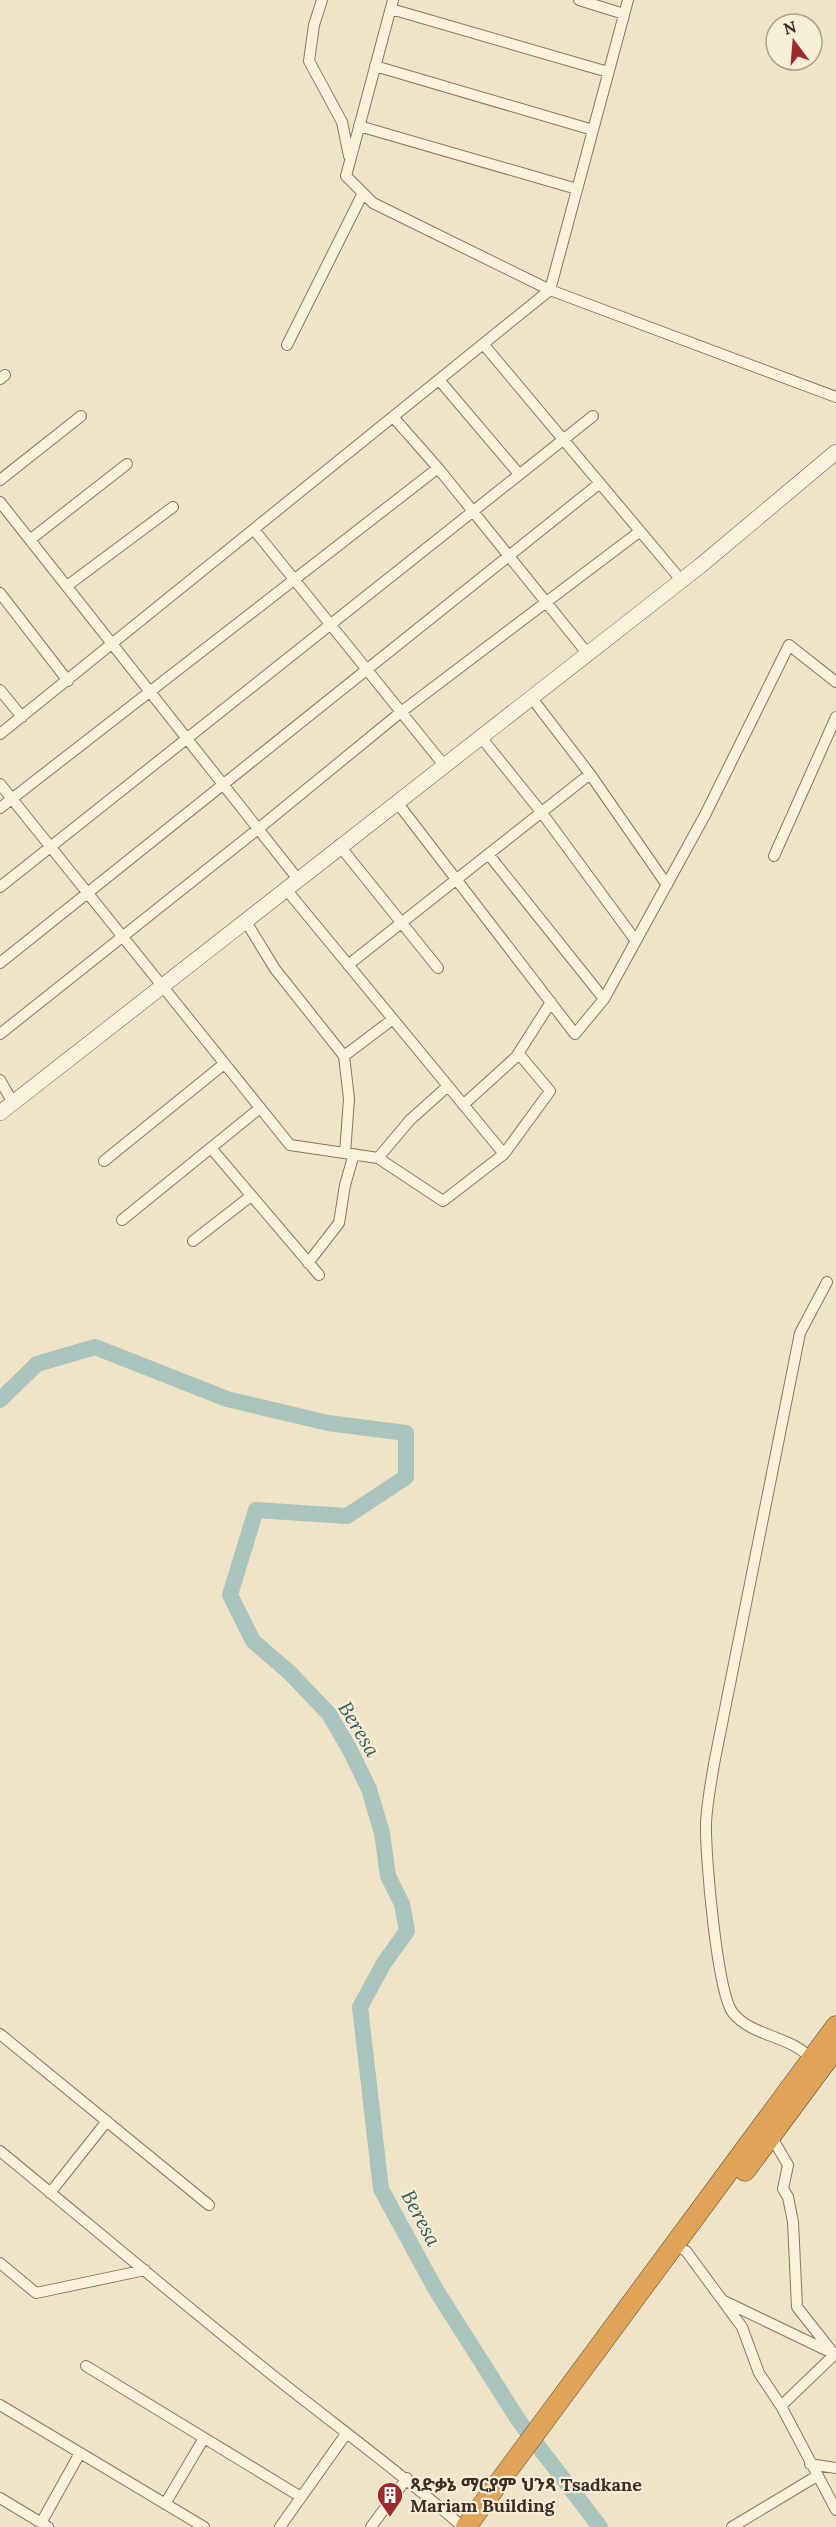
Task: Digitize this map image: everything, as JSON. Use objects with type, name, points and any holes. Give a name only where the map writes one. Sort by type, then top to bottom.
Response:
[{"type":"highway","points":[[680,2249],[771,2136],[836,2026]]},
{"type":"highway","points":[[464,2527],[515,2471],[815,2064],[836,2048]]},
{"type":"highway","points":[[481,2527],[515,2471]]},
{"type":"street","points":[[322,0],[314,25],[309,61],[342,122],[350,160]]},
{"type":"street","points":[[579,0],[624,14]]},
{"type":"street","points":[[0,735],[255,531],[550,290],[628,0]]},
{"type":"street","points":[[608,72],[392,4],[346,176],[373,203],[550,290],[836,397]]},
{"type":"street","points":[[375,66],[593,130]]},
{"type":"street","points":[[359,126],[577,189]]},
{"type":"street","points":[[287,345],[363,193]]},
{"type":"street","points":[[484,345],[681,580]]},
{"type":"street","points":[[440,381],[519,474]]},
{"type":"street","points":[[0,480],[81,416]]},
{"type":"street","points":[[0,887],[593,416]]},
{"type":"street","points":[[394,418],[438,468],[587,653]]},
{"type":"street","points":[[0,1113],[339,845],[681,580],[836,452]]},
{"type":"street","points":[[32,540],[127,464]]},
{"type":"street","points":[[0,808],[438,468]]},
{"type":"street","points":[[0,963],[600,483]]},
{"type":"street","points":[[0,502],[297,878]]},
{"type":"street","points":[[68,586],[173,507]]},
{"type":"street","points":[[255,531],[443,764]]},
{"type":"street","points":[[0,1034],[401,712],[639,532]]},
{"type":"street","points":[[0,593],[68,681]]},
{"type":"street","points":[[396,801],[575,1034],[604,999],[667,885],[705,815],[789,645],[836,682]]},
{"type":"street","points":[[0,690],[22,717]]},
{"type":"street","points":[[531,697],[590,774],[667,885]]},
{"type":"street","points":[[774,856],[836,717]]},
{"type":"street","points":[[480,736],[542,813],[636,941]]},
{"type":"street","points":[[348,965],[590,774]]},
{"type":"street","points":[[0,784],[290,1146],[378,1158],[443,1201],[504,1154],[550,1091],[519,1054]]},
{"type":"street","points":[[339,845],[438,968]]},
{"type":"street","points":[[489,855],[604,999]]},
{"type":"street","points":[[285,888],[504,1154]]},
{"type":"street","points":[[245,920],[275,969],[344,1056],[349,1099],[349,1154],[339,1223],[309,1263]]},
{"type":"street","points":[[463,1104],[519,1054],[551,1002]]},
{"type":"street","points":[[344,1056],[393,1019]]},
{"type":"street","points":[[104,1161],[224,1064]]},
{"type":"street","points":[[0,1080],[13,1103]]},
{"type":"street","points":[[378,1158],[410,1120],[448,1086]]},
{"type":"street","points":[[122,1220],[260,1108]]},
{"type":"street","points":[[211,1148],[319,1275]]},
{"type":"street","points":[[193,1241],[251,1196]]},
{"type":"street","points":[[815,2064],[799,2049],[762,2032],[732,2012],[722,1984],[706,1824],[714,1764],[800,1333],[827,1282]]},
{"type":"street","points":[[0,2034],[209,2205]]},
{"type":"street","points":[[50,2193],[107,2121]]},
{"type":"street","points":[[771,2136],[788,2165],[783,2189],[788,2197],[793,2222],[797,2307],[835,2354]]},
{"type":"street","points":[[0,2151],[346,2434],[407,2478],[464,2527]]},
{"type":"street","points":[[680,2249],[742,2327],[759,2373],[781,2406],[836,2510]]},
{"type":"street","points":[[0,2263],[36,2293],[145,2270]]},
{"type":"street","points":[[723,2301],[835,2354]]},
{"type":"street","points":[[781,2406],[835,2354]]},
{"type":"street","points":[[86,2366],[301,2497]]},
{"type":"street","points":[[0,2405],[204,2527]]},
{"type":"street","points":[[280,2527],[346,2434]]},
{"type":"street","points":[[165,2504],[204,2438]]},
{"type":"street","points":[[0,2498],[45,2525],[80,2454]]},
{"type":"street","points":[[810,2464],[836,2468]]},
{"type":"street","points":[[732,2527],[817,2476]]},
{"type":"street","points":[[371,2527],[407,2478]]},
{"type":"waterway","name":"Beresa","points":[[0,1400],[37,1364],[95,1347],[227,1399],[328,1423],[406,1433],[406,1477],[347,1516],[256,1510],[230,1595],[253,1641],[290,1673],[329,1714],[350,1750],[369,1789],[382,1833],[388,1876],[402,1904],[407,1931],[384,1963],[360,2007],[381,2189],[436,2290],[519,2421],[600,2527]]},
{"type":"place","name":"ጻድቃኔ ማርያም ህንጻ Tsadkane Mariam Building","points":[[390,2518]]}]
